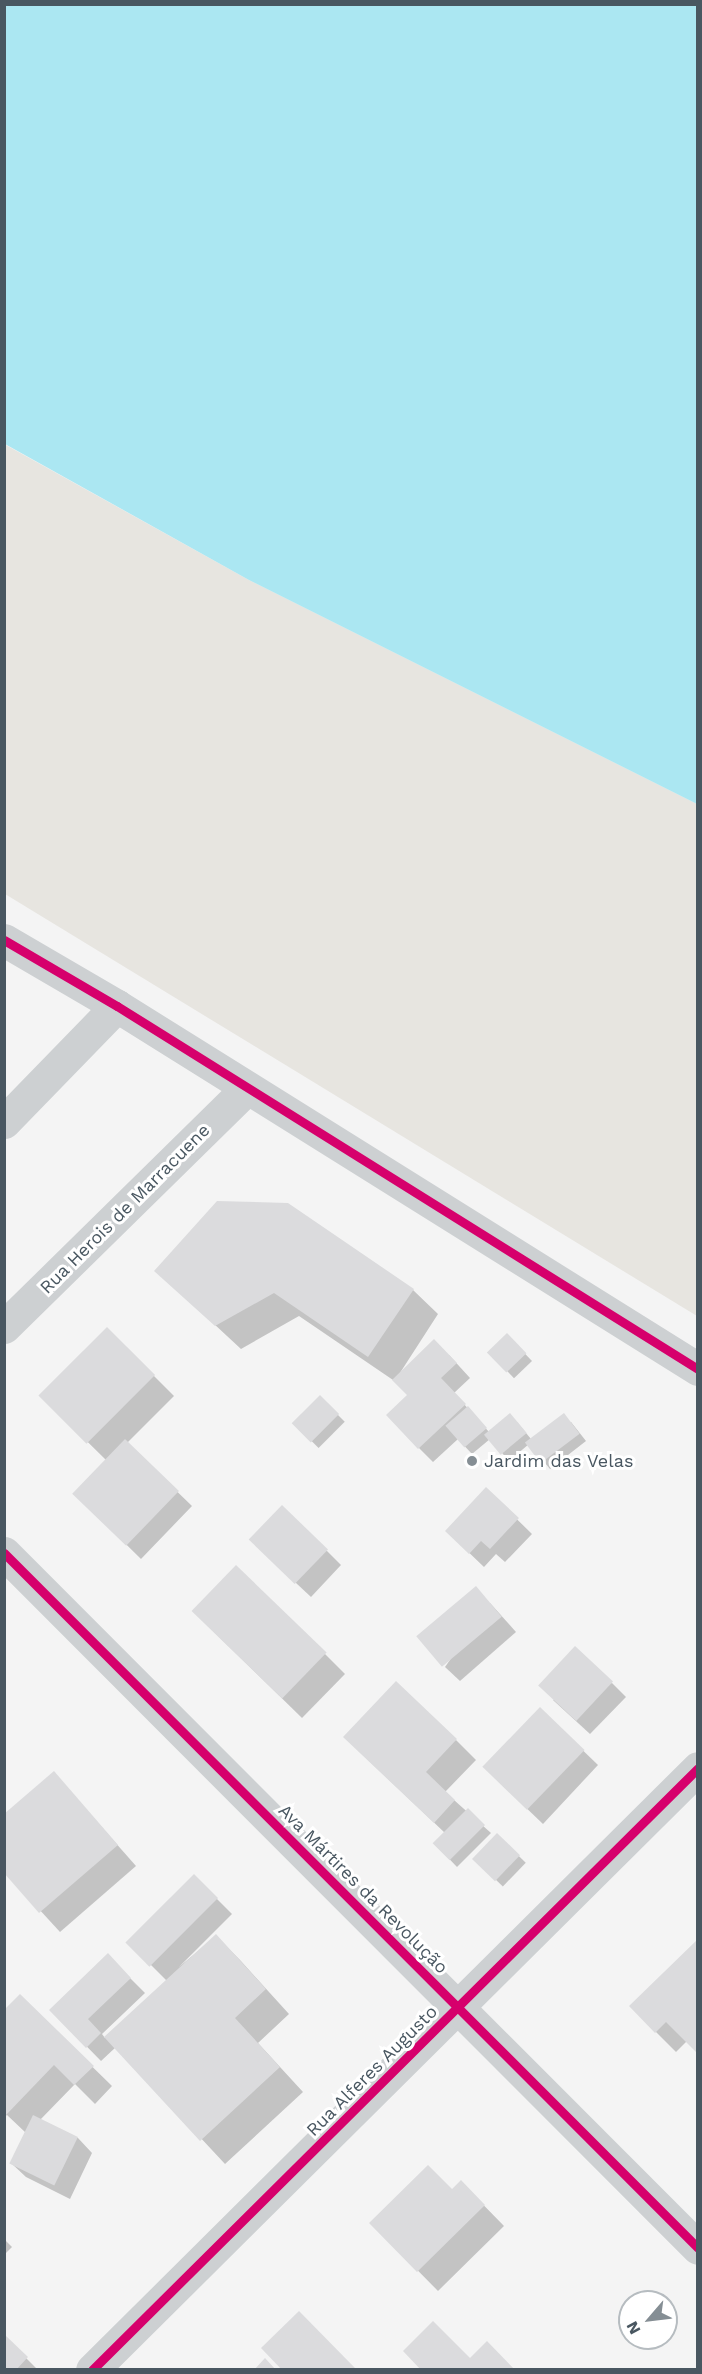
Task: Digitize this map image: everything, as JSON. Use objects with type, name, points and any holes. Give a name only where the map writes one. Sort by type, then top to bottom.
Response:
[{"type":"street","points":[[4,940],[117,1006],[246,1090],[698,1369]]},
{"type":"street","points":[[4,1122],[117,1006]]},
{"type":"street","name":"Rua Herois de Marracuene","points":[[4,1327],[246,1090]]},
{"type":"street","name":"Ava Mártires da Revolução","points":[[4,1553],[698,2248]]},
{"type":"street","name":"Rua Alferes Augusto","points":[[92,2370],[459,2008],[698,1768]]},
{"type":"sand","points":[[4,444],[249,580],[697,804],[697,1316],[5,894]]},
{"type":"water","points":[[5,4],[697,5],[697,804],[249,580],[5,444]]},
{"type":"building","points":[[217,1201],[288,1203],[414,1289],[368,1357],[274,1293],[215,1326],[154,1271]]},
{"type":"building","points":[[107,1327],[155,1375],[86,1444],[38,1396]]},
{"type":"building","points":[[507,1333],[526,1353],[506,1373],[487,1352]]},
{"type":"building","points":[[434,1339],[457,1363],[441,1378],[466,1404],[418,1449],[386,1415],[407,1395],[392,1380]]},
{"type":"building","points":[[320,1395],[339,1414],[311,1442],[292,1423]]},
{"type":"building","points":[[468,1406],[487,1428],[464,1448],[445,1426]]},
{"type":"building","points":[[510,1413],[527,1433],[501,1455],[484,1435]]},
{"type":"building","points":[[564,1413],[580,1434],[541,1463],[525,1442]]},
{"type":"building","points":[[125,1439],[179,1491],[126,1546],[72,1494]]},
{"type":"building","points":[[486,1487],[519,1518],[490,1549],[481,1541],[469,1554],[445,1531]]},
{"type":"building","points":[[282,1505],[328,1549],[295,1584],[249,1540]]},
{"type":"building","points":[[236,1565],[327,1653],[282,1699],[192,1611]]},
{"type":"building","points":[[476,1586],[502,1617],[442,1667],[416,1636]]},
{"type":"building","points":[[575,1646],[613,1681],[576,1721],[538,1685]]},
{"type":"building","points":[[396,1681],[457,1739],[426,1772],[455,1800],[434,1823],[343,1737]]},
{"type":"building","points":[[540,1707],[585,1750],[527,1810],[482,1767]]},
{"type":"building","points":[[54,1771],[118,1845],[39,1913],[4,1873],[4,1814]]},
{"type":"building","points":[[468,1808],[485,1825],[450,1860],[433,1843]]},
{"type":"building","points":[[497,1833],[520,1855],[495,1881],[472,1859]]},
{"type":"building","points":[[194,1874],[218,1898],[149,1967],[125,1943]]},
{"type":"building","points":[[216,1934],[266,1989],[235,2018],[280,2067],[200,2141],[104,2037]]},
{"type":"building","points":[[698,1939],[698,2054],[666,2022],[655,2033],[629,2006]]},
{"type":"building","points":[[108,1953],[131,1978],[88,2019],[101,2033],[86,2048],[49,2010]]},
{"type":"building","points":[[20,1994],[94,2066],[74,2085],[54,2065],[6,2115],[4,2010]]},
{"type":"building","points":[[33,2115],[78,2137],[54,2185],[9,2164]]},
{"type":"building","points":[[428,2165],[452,2189],[461,2180],[485,2205],[417,2272],[369,2223]]},
{"type":"building","points":[[299,2311],[355,2368],[353,2370],[282,2370],[261,2348]]},
{"type":"building","points":[[433,2321],[470,2358],[487,2341],[515,2370],[421,2370],[403,2351]]},
{"type":"building","points":[[4,2334],[28,2357],[16,2370],[4,2370]]},
{"type":"building","points":[[265,2358],[276,2370],[254,2370]]},
{"type":"cycle path","points":[[4,940],[117,1006],[698,1369]]},
{"type":"cycle path","points":[[4,1553],[698,2248]]},
{"type":"cycle path","points":[[92,2370],[698,1768]]},
{"type":"place","name":"Jardim das Velas","points":[[472,1461]]}]
